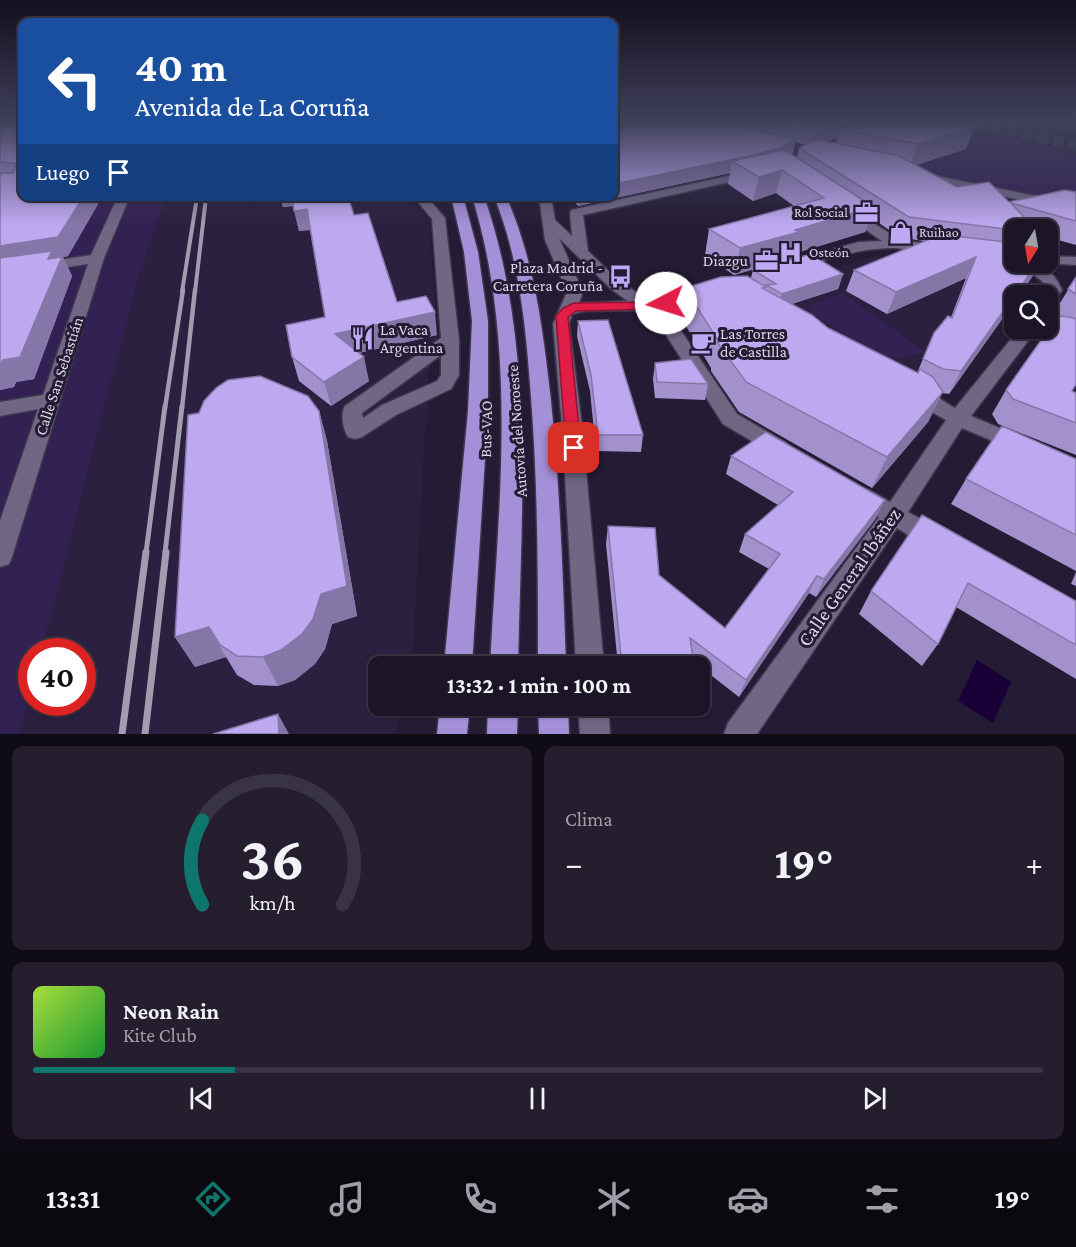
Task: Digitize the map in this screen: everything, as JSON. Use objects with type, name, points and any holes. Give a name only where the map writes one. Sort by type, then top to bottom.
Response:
[{"type":"highway","name":"Autovía del Noroeste","points":[[458,201],[471,252],[480,321],[478,411],[459,656]]},
{"type":"highway","name":"Bus-VAO","points":[[480,201],[496,250],[508,323],[512,412],[504,656]]},
{"type":"highway","name":"Autovía del Noroeste","points":[[502,201],[519,246],[534,318],[548,470],[552,656]]},
{"type":"highway","points":[[452,734],[454,716]]},
{"type":"highway","points":[[502,734],[503,716]]},
{"type":"highway","points":[[553,716],[554,734]]},
{"type":"street","points":[[581,252],[576,213],[759,172]]},
{"type":"street","points":[[913,174],[1076,208]]},
{"type":"street","name":"Calle San Sebastián","points":[[0,557],[97,258],[122,201]]},
{"type":"street","points":[[423,201],[438,218],[450,340],[450,375],[444,385],[389,410],[355,432],[352,411],[450,340]]},
{"type":"street","points":[[546,201],[552,240],[572,296],[585,306],[650,305],[722,287]]},
{"type":"street","points":[[839,205],[896,244]]},
{"type":"street","points":[[551,223],[616,286],[650,305],[730,419],[801,461]]},
{"type":"street","points":[[782,268],[859,246],[896,244],[955,252]]},
{"type":"street","points":[[0,273],[97,258]]},
{"type":"street","points":[[1058,260],[1076,261]]},
{"type":"street","points":[[1040,273],[1050,280],[1052,285]]},
{"type":"street","points":[[572,296],[600,296],[612,292],[616,286]]},
{"type":"street","points":[[572,296],[562,316],[561,324],[572,426],[589,656]]},
{"type":"street","points":[[1058,333],[1076,340]]},
{"type":"street","name":"Calle General Ibáñez","points":[[739,734],[893,515],[958,418],[1020,339]]},
{"type":"street","points":[[898,384],[958,418],[1033,450]]},
{"type":"street","points":[[0,409],[51,400]]},
{"type":"street","points":[[842,485],[954,550]]},
{"type":"street","points":[[594,716],[595,734]]},
{"type":"shaded area","points":[[0,157],[10,157],[18,183],[18,201],[165,201],[137,280],[44,638],[18,638],[18,716],[24,716],[19,734],[0,734]]},
{"type":"shaded area","points":[[938,157],[1076,157],[1076,204],[914,172],[904,168]]},
{"type":"shaded area","points":[[161,201],[412,201],[429,219],[437,335],[428,374],[429,420],[425,430],[413,649],[412,656],[368,656],[368,716],[400,716],[396,734],[0,734],[18,674],[18,716],[96,716],[96,638],[29,638]]},
{"type":"shaded area","points":[[896,255],[934,265],[968,283],[913,382],[754,293],[876,256]]},
{"type":"shaded area","points":[[843,293],[926,352],[887,361],[804,308]]},
{"type":"shaded area","points":[[977,660],[1011,682],[993,723],[958,701]]},
{"type":"building","points":[[0,157],[18,157],[18,201],[81,201],[58,237],[0,246],[0,173],[13,173],[16,165],[0,162]]},
{"type":"building","points":[[618,157],[743,157],[618,183]]},
{"type":"building","points":[[750,157],[796,157],[874,207],[795,230],[799,232],[740,248],[709,229],[824,198],[782,170],[759,177],[732,161]]},
{"type":"building","points":[[814,157],[901,157],[957,187],[989,182],[1009,202],[1065,190],[1076,192],[1076,221],[1011,203],[1026,219],[1004,219],[1004,229],[909,217]]},
{"type":"building","points":[[293,201],[350,201],[354,215],[368,213],[397,302],[426,296],[435,312],[335,334],[364,357],[324,382],[292,357],[286,325],[325,317],[307,209],[294,211]]},
{"type":"building","points":[[929,233],[1004,242],[1004,273],[1030,273],[1022,285],[1004,285],[1004,310],[961,371],[943,369],[923,359],[934,333],[948,316],[952,318],[976,257],[896,292],[854,270],[935,237]]},
{"type":"building","points":[[52,251],[48,259],[62,257],[20,357],[3,360],[0,366],[0,258]]},
{"type":"building","points":[[811,254],[843,274],[782,294],[766,285],[776,284],[753,270]]},
{"type":"building","points":[[747,276],[766,287],[762,288],[812,315],[828,328],[918,373],[920,369],[933,377],[943,392],[887,457],[746,382],[717,342],[719,342],[685,288],[721,277]]},
{"type":"building","points":[[1076,277],[1076,294],[1068,289]]},
{"type":"building","points":[[1058,316],[1076,319],[1076,384],[1072,391],[1076,393],[1076,423],[1013,399],[1006,390],[1042,339],[1058,339]]},
{"type":"building","points":[[608,320],[643,435],[598,435],[591,375],[578,321]]},
{"type":"building","points":[[691,359],[708,384],[657,382],[655,363]]},
{"type":"building","points":[[260,376],[308,396],[319,411],[347,586],[321,594],[313,619],[302,634],[281,650],[263,657],[237,656],[220,645],[209,627],[175,637],[188,415],[199,413],[204,401],[216,388],[228,380]]},
{"type":"building","points":[[1002,426],[1076,459],[1076,535],[966,479]]},
{"type":"building","points":[[766,432],[885,500],[824,579],[817,576],[746,680],[690,638],[693,656],[621,656],[608,526],[655,528],[659,575],[725,628],[780,554],[745,534],[793,492],[731,456]]},
{"type":"building","points":[[922,515],[1076,601],[1076,645],[968,583],[938,644],[871,591]]},
{"type":"building","points":[[278,714],[279,734],[213,734]]},
{"type":"railway","points":[[182,292],[196,201]]},
{"type":"railway","points":[[195,292],[206,201]]},
{"type":"railway","points":[[165,408],[183,290]]},
{"type":"railway","points":[[182,408],[195,290]]},
{"type":"railway","points":[[146,553],[165,406]]},
{"type":"railway","points":[[165,553],[182,406]]},
{"type":"railway","points":[[122,734],[146,552]]},
{"type":"railway","points":[[145,734],[166,552]]},
{"type":"place","name":"Rol Social","points":[[866,212]]},
{"type":"place","name":"Ruihao","points":[[901,232]]},
{"type":"place","name":"Osteón","points":[[791,252]]},
{"type":"place","name":"Diazgu","points":[[766,260]]},
{"type":"place","name":"Plaza Madrid - Carretera Coruña","points":[[621,276]]},
{"type":"place","name":"La Vaca Argentina","points":[[362,338]]},
{"type":"place","name":"Las Torres de Castilla","points":[[702,342]]},
{"type":"route","points":[[574,448],[562,316],[574,307],[666,303]]}]
